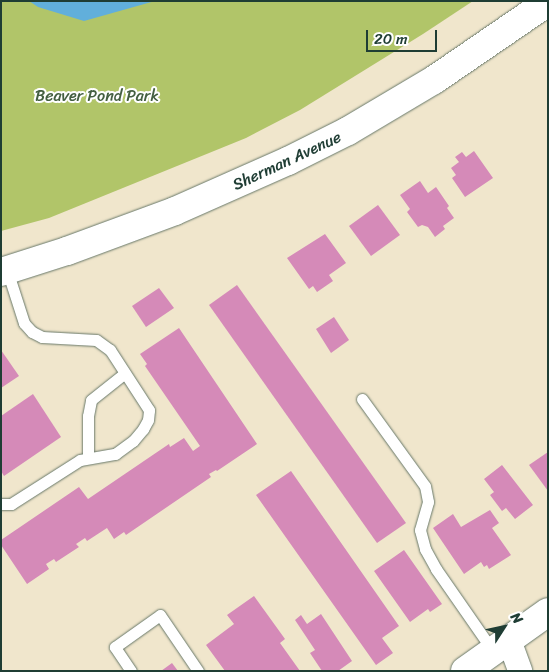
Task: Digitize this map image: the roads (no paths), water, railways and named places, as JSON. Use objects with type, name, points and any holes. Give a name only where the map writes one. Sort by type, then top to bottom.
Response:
[{"type":"main road","name":"Sherman Avenue","points":[[4,271],[175,211],[288,162],[348,131],[434,80],[548,2]]},
{"type":"main road","points":[[465,671],[548,612]]},
{"type":"street","points":[[501,646],[520,671]]},
{"type":"lane","points":[[1,504],[11,504],[80,460],[88,457],[115,454],[133,441],[148,420],[149,410],[145,401],[110,350],[96,340],[42,337],[32,332],[24,323],[4,271]]},
{"type":"lane","points":[[88,457],[88,416],[91,400],[125,373]]},
{"type":"lane","points":[[362,399],[425,486],[428,502],[420,530],[425,549],[436,569],[501,646]]},
{"type":"lane","points":[[130,671],[115,648],[160,616],[198,671]]},
{"type":"water","points":[[29,1],[155,1],[84,21],[38,7]]},
{"type":"park label","name":"Beaver Pond Park","points":[[97,96]]}]
